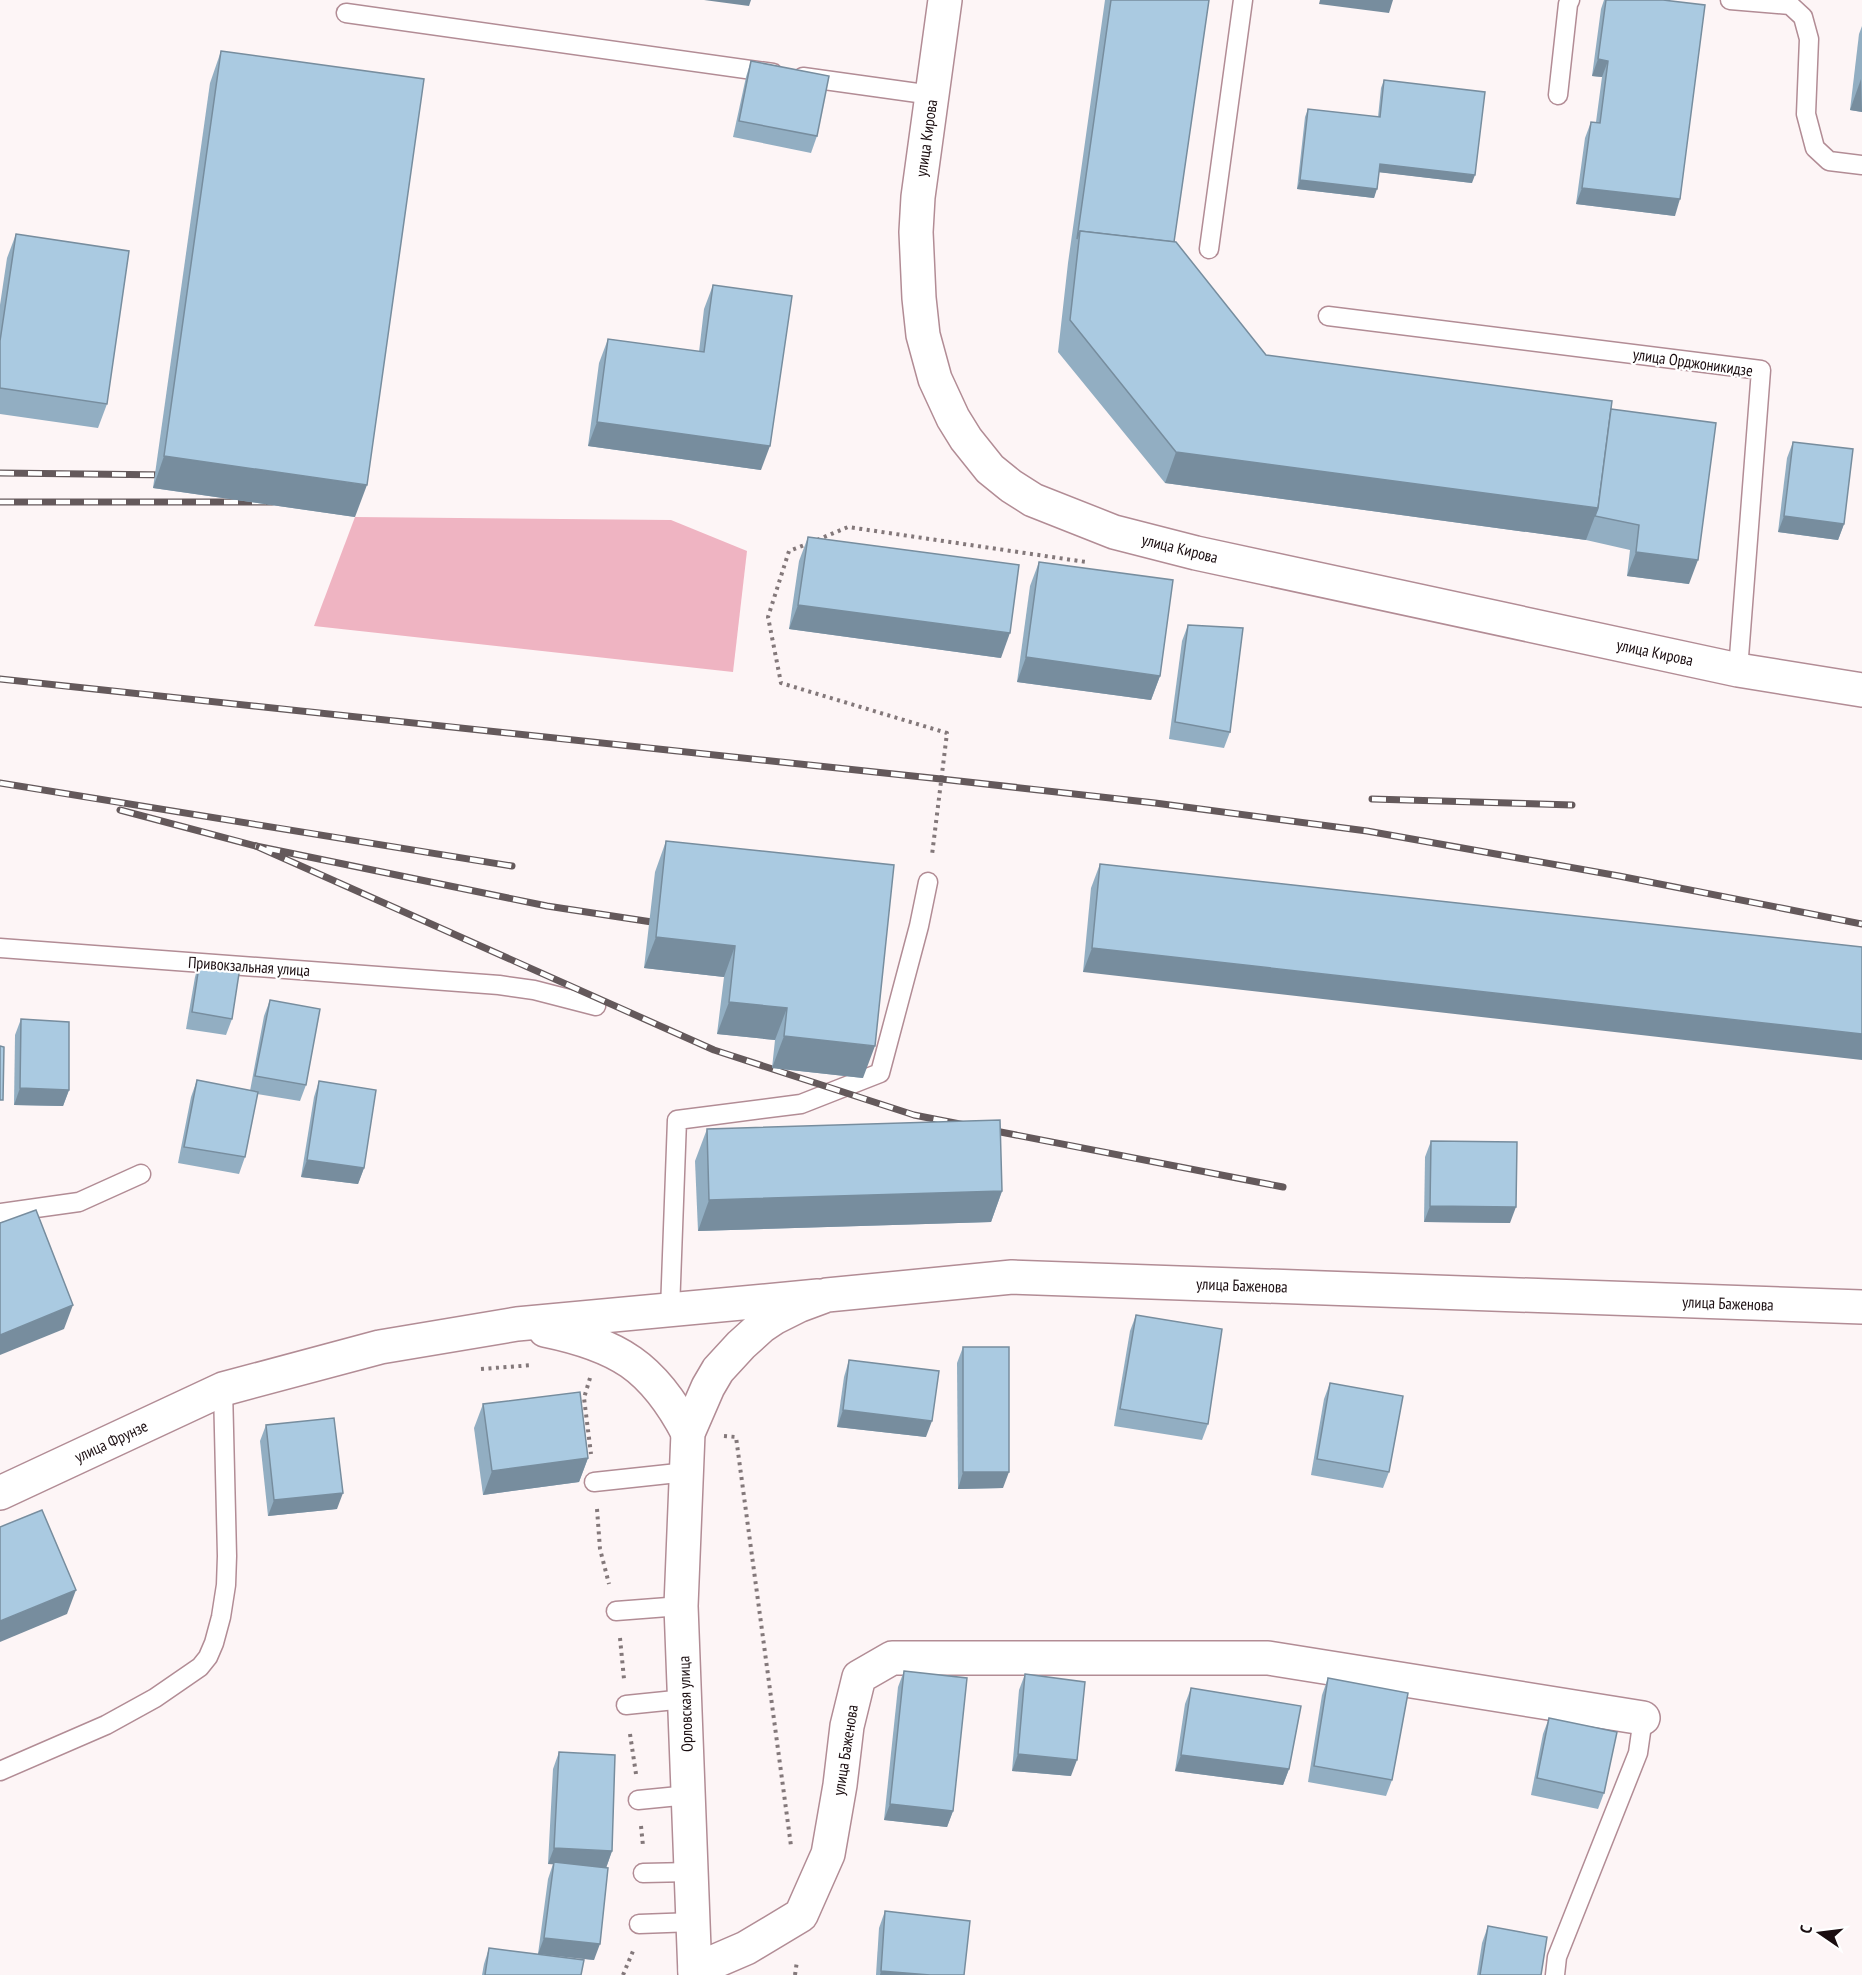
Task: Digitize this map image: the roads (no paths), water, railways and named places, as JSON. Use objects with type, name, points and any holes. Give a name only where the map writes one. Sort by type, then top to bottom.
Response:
[{"type":"street","name":"улица Кирова","points":[[945,0],[918,196],[916,232],[923,335],[935,379],[953,418],[979,458],[1011,486],[1034,500],[1114,532],[1196,553],[1738,670],[1862,690]]},
{"type":"street","name":"улица Баженова","points":[[688,1433],[718,1370],[741,1345],[774,1318],[827,1295],[1012,1277],[1862,1307]]},
{"type":"street","name":"улица Фрунзе","points":[[0,1493],[223,1389],[380,1347],[517,1324],[827,1295]]},
{"type":"street","points":[[517,1324],[589,1340],[620,1354],[656,1383],[676,1409],[688,1433]]},
{"type":"street","name":"Орловская улица","points":[[688,1433],[681,1606],[695,1972]]},
{"type":"street","name":"улица Баженова","points":[[695,1972],[746,1948],[801,1915],[828,1854],[847,1726],[859,1677],[892,1658],[1268,1658],[1642,1718]]},
{"type":"lane","points":[[1209,249],[1243,0]]},
{"type":"lane","points":[[1558,95],[1570,0]]},
{"type":"lane","points":[[1730,0],[1790,6],[1797,10],[1807,25],[1809,39],[1806,114],[1815,148],[1829,161],[1862,165]]},
{"type":"lane","points":[[346,13],[932,95]]},
{"type":"lane","name":"улица Орджоникидзе","points":[[1328,316],[1761,370],[1738,670]]},
{"type":"lane","points":[[670,1310],[677,1120],[801,1104],[880,1072],[919,926],[928,882]]},
{"type":"lane","name":"Привокзальная улица","points":[[0,948],[499,985],[534,990],[596,1006]]},
{"type":"lane","points":[[0,1213],[79,1202],[141,1174]]},
{"type":"lane","points":[[0,1771],[106,1725],[155,1698],[200,1667],[208,1657],[221,1617],[226,1585],[223,1389]]},
{"type":"lane","points":[[594,1482],[687,1472]]},
{"type":"lane","points":[[616,1611],[681,1606]]},
{"type":"lane","points":[[626,1705],[685,1699]]},
{"type":"lane","points":[[1555,1975],[1557,1957],[1638,1753],[1642,1718]]},
{"type":"lane","points":[[638,1800],[689,1794]]},
{"type":"lane","points":[[643,1873],[691,1872]]},
{"type":"lane","points":[[639,1924],[693,1922]]},
{"type":"railway","points":[[0,473],[171,475]]},
{"type":"railway","points":[[0,502],[272,502]]},
{"type":"railway","points":[[0,679],[1155,803],[1367,831],[1619,876],[1862,924]]},
{"type":"railway","points":[[0,783],[512,866]]},
{"type":"railway","points":[[1372,799],[1572,805]]},
{"type":"railway","points":[[120,810],[256,846]]},
{"type":"railway","points":[[665,924],[547,906],[256,846],[714,1050],[914,1115],[965,1125]]},
{"type":"railway","points":[[985,1129],[1283,1187]]}]
